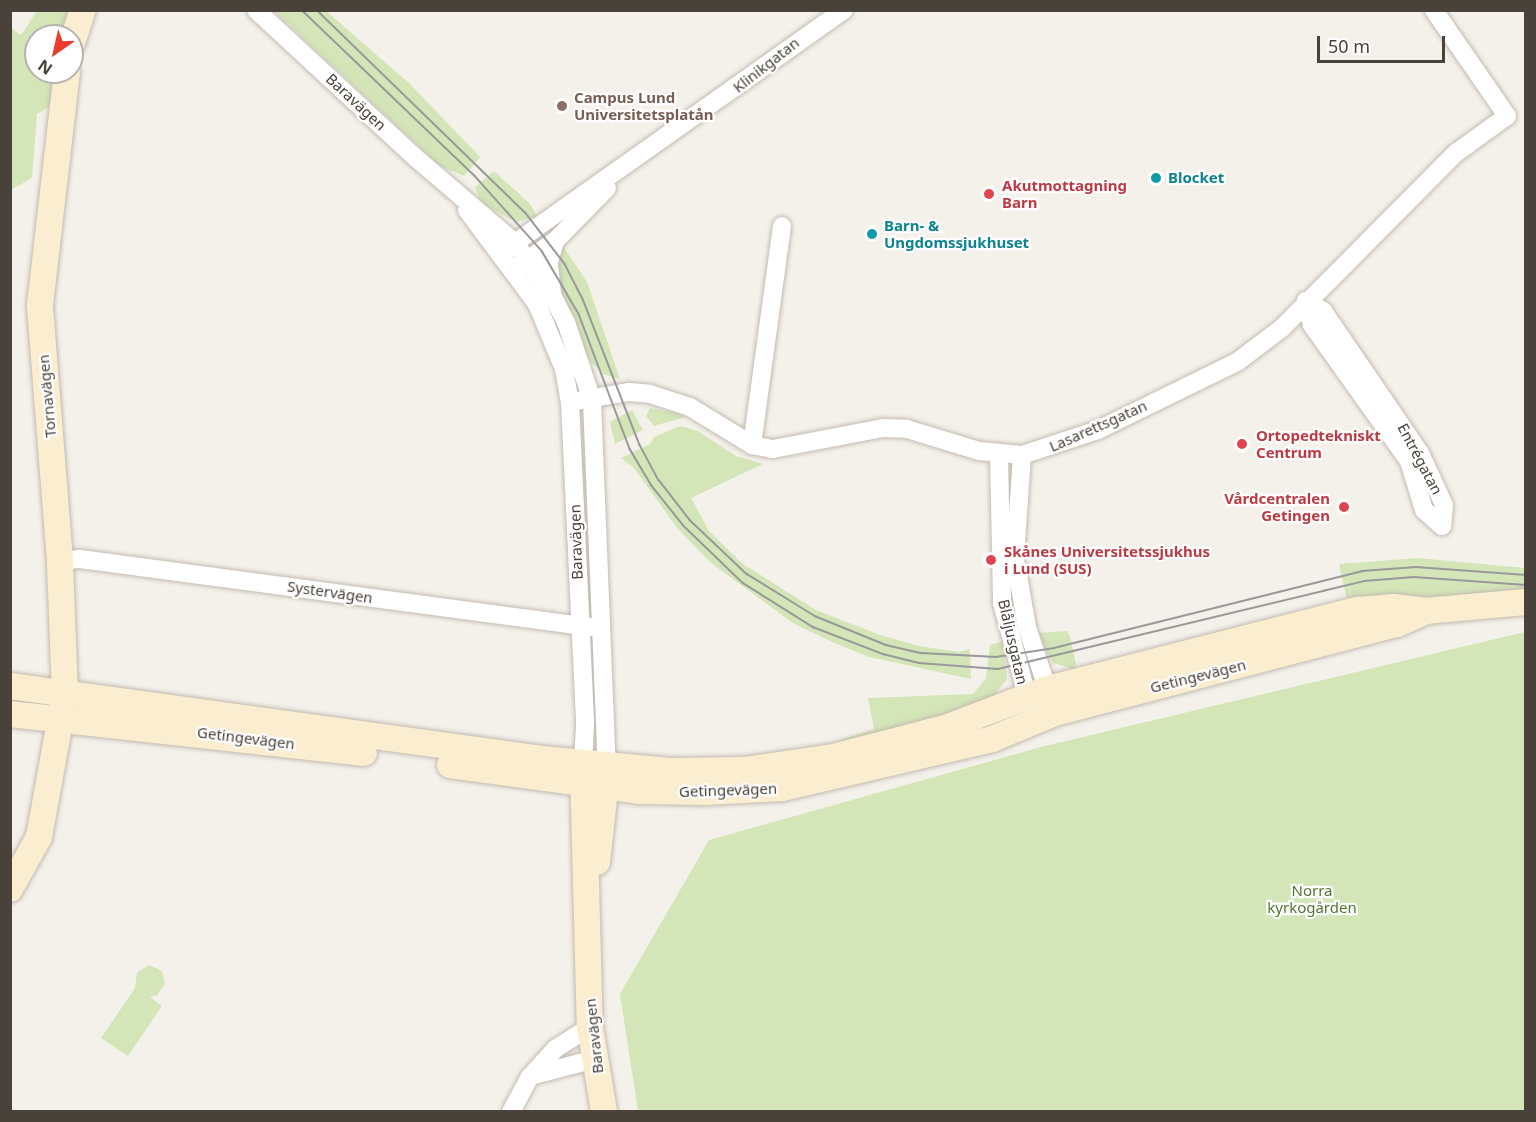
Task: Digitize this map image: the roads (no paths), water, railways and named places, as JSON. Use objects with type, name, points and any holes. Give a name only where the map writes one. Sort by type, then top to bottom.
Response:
[{"type":"main road","name":"Tornavägen","points":[[10,889],[39,837],[65,694],[60,561],[40,305],[66,84]]},
{"type":"main road","name":"Getingevägen","points":[[10,714],[594,776],[706,771],[804,762],[948,727],[990,714],[1036,692],[1358,610],[1394,607],[1425,611],[1526,602]]},
{"type":"main road","name":"Getingevägen","points":[[10,686],[695,792],[782,788],[992,739],[1044,717],[1397,624],[1425,611]]},
{"type":"main road","name":"Baravägen","points":[[594,776],[587,924],[591,1027],[604,1112]]},
{"type":"street","name":"Baravägen","points":[[256,10],[456,193],[552,295]]},
{"type":"street","name":"Klinikgatan","points":[[509,248],[844,10]]},
{"type":"street","name":"Lasarettsgatan","points":[[570,402],[629,392],[674,399],[752,445],[790,449],[874,430],[907,429],[999,455],[1022,455],[1098,430],[1237,362],[1282,328],[1306,301],[1456,153],[1507,116],[1434,10]]},
{"type":"street","name":"Klinikgatan","points":[[521,264],[555,241],[631,163]]},
{"type":"street","points":[[752,445],[782,226]]},
{"type":"street","name":"Baravägen","points":[[555,241],[549,262],[552,295],[581,362],[591,400],[601,628],[594,776]]},
{"type":"street","name":"Baravägen","points":[[521,264],[551,331],[570,402],[585,736],[594,776]]},
{"type":"street","name":"Entrégatan","points":[[1306,301],[1323,311],[1420,453],[1444,505],[1442,526],[1424,510],[1408,461],[1312,325],[1306,301]]},
{"type":"street","name":"Blåljusgatan","points":[[999,455],[1002,603],[1044,717]]},
{"type":"street","name":"Blåljusgatan","points":[[1022,455],[1015,559],[1036,692]]},
{"type":"street","name":"Systervägen","points":[[60,561],[80,559],[601,628]]},
{"type":"street","points":[[511,1112],[530,1077],[555,1049],[591,1027]]},
{"type":"street","points":[[530,1077],[556,1067],[595,1059]]},
{"type":"tram line","points":[[302,10],[475,176],[542,251],[579,314],[630,449],[652,486],[684,526],[743,583],[813,627],[883,654],[919,663],[998,669],[1364,581],[1414,577],[1526,585]]},
{"type":"tram line","points":[[317,10],[525,212],[565,264],[583,299],[640,445],[659,480],[690,520],[747,574],[815,616],[886,645],[921,653],[996,657],[1054,648],[1362,571],[1416,567],[1526,575]]},
{"type":"place","name":"Campus Lund Universitetsplatån","points":[[562,106]]},
{"type":"place","name":"Blocket","points":[[1156,178]]},
{"type":"place","name":"Akutmottagning Barn","points":[[989,194]]},
{"type":"place","name":"Barn- & Ungdomssjukhuset","points":[[872,234]]},
{"type":"place","name":"Ortopedtekniskt Centrum","points":[[1242,444]]},
{"type":"place","name":"Vårdcentralen Getingen","points":[[1344,507]]},
{"type":"place","name":"Skånes Universitetssjukhus i Lund (SUS)","points":[[991,560]]},
{"type":"park label","name":"Norra kyrkogården","points":[[1312,898]]}]
